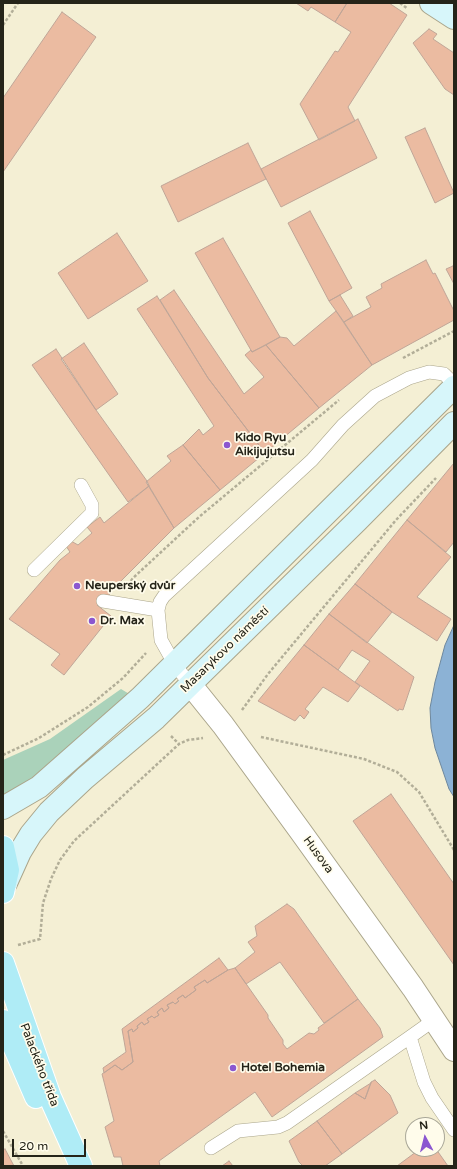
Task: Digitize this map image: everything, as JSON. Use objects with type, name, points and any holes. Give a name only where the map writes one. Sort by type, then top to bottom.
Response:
[{"type":"main road","points":[[431,3],[454,18]]},
{"type":"main road","name":"Masarykovo náměstí","points":[[3,808],[28,795],[54,774],[175,665],[454,385]]},
{"type":"main road","name":"Masarykovo náměstí","points":[[4,890],[20,852],[31,834],[49,812],[95,769],[156,718],[357,522],[454,423]]},
{"type":"main road","name":"Masarykovo náměstí","points":[[3,847],[8,863],[4,890]]},
{"type":"main road","name":"Palackého třída","points":[[7,955],[48,1090],[81,1166]]},
{"type":"main road","name":"Palackého třída","points":[[3,1021],[65,1166]]},
{"type":"street","name":"Husova","points":[[190,684],[223,725],[408,981],[454,1050]]},
{"type":"lane","points":[[103,601],[158,610],[160,602],[164,596],[312,460],[343,425],[374,396],[409,378],[429,372],[444,374],[454,385]]},
{"type":"lane","points":[[34,570],[59,553],[92,511],[91,501],[81,485]]},
{"type":"lane","name":"Husova","points":[[158,610],[161,640],[175,665],[190,684]]},
{"type":"lane","points":[[211,1148],[238,1131],[278,1127],[287,1123],[434,1020]]},
{"type":"lane","points":[[410,1037],[424,1082],[432,1098],[454,1130]]},
{"type":"path","points":[[3,25],[18,3]]},
{"type":"path","points":[[7,955],[40,939],[43,903],[51,879],[60,860],[74,841],[179,744],[188,740],[203,738],[241,712],[268,674],[391,526],[438,475]]},
{"type":"path","points":[[3,755],[64,724],[123,678]]},
{"type":"path","points":[[238,746],[254,735],[364,759],[387,766],[397,772],[419,792],[454,850]]},
{"type":"path","points":[[3,1130],[24,1166]]},
{"type":"green space","points":[[121,689],[131,695],[19,791],[3,797],[3,760],[50,739]]},
{"type":"water","points":[[454,625],[454,797],[449,789],[435,748],[431,728],[430,708],[445,645]]},
{"type":"building","points":[[296,3],[347,3],[335,22],[311,7],[308,11]]},
{"type":"building","points":[[347,3],[389,3],[407,15],[348,107],[355,121],[319,140],[300,104],[335,51],[338,52],[351,32],[335,22]]},
{"type":"building","points":[[62,12],[96,37],[3,172],[3,98]]},
{"type":"building","points":[[429,29],[437,34],[433,39],[454,53],[454,95],[445,89],[413,43]]},
{"type":"building","points":[[358,119],[377,158],[281,207],[261,169]]},
{"type":"building","points":[[425,128],[454,193],[435,203],[405,137]]},
{"type":"building","points":[[248,143],[266,179],[178,222],[161,186]]},
{"type":"building","points":[[310,211],[352,288],[329,301],[288,223]]},
{"type":"building","points":[[117,233],[148,281],[88,319],[58,273]]},
{"type":"building","points":[[223,238],[280,337],[252,352],[195,253]]},
{"type":"building","points":[[426,260],[433,274],[435,273],[454,311],[454,320],[372,365],[344,322],[371,307],[366,297],[382,288],[381,284]]},
{"type":"building","points":[[453,266],[454,267],[454,284],[446,269]]},
{"type":"building","points":[[174,290],[244,394],[264,377],[245,355],[251,350],[252,352],[266,345],[319,408],[265,453],[208,378],[160,300]]},
{"type":"building","points":[[340,295],[353,316],[344,322],[329,301]]},
{"type":"building","points":[[157,296],[208,378],[265,453],[220,490],[183,445],[199,429],[203,435],[214,426],[137,309]]},
{"type":"building","points":[[336,311],[372,365],[319,408],[266,345],[280,337],[287,338],[294,346]]},
{"type":"building","points":[[84,343],[118,394],[96,410],[61,359]]},
{"type":"building","points":[[56,349],[96,410],[147,481],[149,486],[128,502],[32,365]]},
{"type":"building","points":[[183,445],[220,490],[174,528],[146,482],[171,461],[167,456]]},
{"type":"building","points":[[454,463],[454,542],[446,552],[407,520]]},
{"type":"building","name":"Neuperský dvůr","points":[[149,486],[174,528],[110,592],[111,593],[97,605],[111,616],[64,675],[51,665],[60,654],[9,619],[60,560],[70,552],[66,546],[71,541],[78,545],[92,533],[87,527],[100,517],[104,523]]},
{"type":"building","points":[[407,520],[451,557],[417,597],[451,619],[437,641],[392,612],[355,584]]},
{"type":"building","points":[[355,584],[392,612],[367,643],[329,614]]},
{"type":"building","points":[[329,614],[414,677],[403,710],[399,709],[398,711],[355,682],[370,661],[352,650],[338,670],[304,645]]},
{"type":"building","points":[[304,645],[360,686],[348,702],[323,687],[305,709],[309,712],[304,719],[300,715],[295,721],[258,701]]},
{"type":"building","points":[[391,794],[454,884],[454,965],[353,821]]},
{"type":"building","points":[[287,904],[294,909],[358,999],[324,1023],[280,962],[246,984],[235,968],[255,952],[248,942],[257,936],[255,926]]},
{"type":"building","points":[[219,958],[228,970],[207,983],[205,980],[194,987],[196,990],[185,998],[183,995],[177,999],[179,1001],[175,1004],[173,1002],[167,1005],[169,1008],[164,1012],[162,1008],[157,1012],[159,1015],[154,1018],[152,1016],[147,1019],[149,1022],[144,1025],[142,1022],[133,1032],[132,1029],[128,1031],[133,1062],[122,1070],[115,1065],[104,1073],[103,1068],[126,1052],[122,1029]]},
{"type":"building","name":"Hotel Bohemia","points":[[235,968],[268,1015],[268,1018],[283,1040],[283,1044],[287,1049],[309,1033],[314,1034],[319,1030],[318,1028],[358,999],[380,1028],[383,1037],[272,1117],[255,1092],[159,1161],[160,1166],[123,1166],[121,1157],[114,1157],[105,1127],[114,1121],[102,1074],[115,1065],[122,1070],[133,1062],[128,1031],[132,1029],[133,1032],[142,1022],[144,1025],[149,1022],[147,1019],[152,1016],[154,1018],[159,1015],[157,1012],[162,1008],[164,1012],[169,1008],[167,1005],[173,1002],[175,1004],[179,1001],[177,999],[183,995],[185,998],[196,990],[194,987],[205,980],[207,983],[228,970]]},
{"type":"building","points":[[375,1080],[390,1095],[398,1113],[342,1154],[317,1121],[355,1093],[365,1099],[371,1082]]},
{"type":"building","points":[[371,1083],[365,1099],[355,1093]]},
{"type":"building","points":[[317,1121],[342,1154],[325,1166],[303,1166],[299,1162],[289,1141]]},
{"type":"building","points":[[5,1149],[14,1166],[3,1166],[3,1150]]},
{"type":"building","points":[[409,1157],[442,1157],[448,1166],[397,1166]]},
{"type":"building","points":[[229,1161],[233,1166],[222,1166]]},
{"type":"place","name":"Kido Ryu Aikijujutsu","points":[[227,445]]},
{"type":"place","name":"Neuperský dvůr","points":[[77,586]]},
{"type":"place","name":"Dr. Max","points":[[92,621]]},
{"type":"place","name":"Hotel Bohemia","points":[[233,1068]]}]
